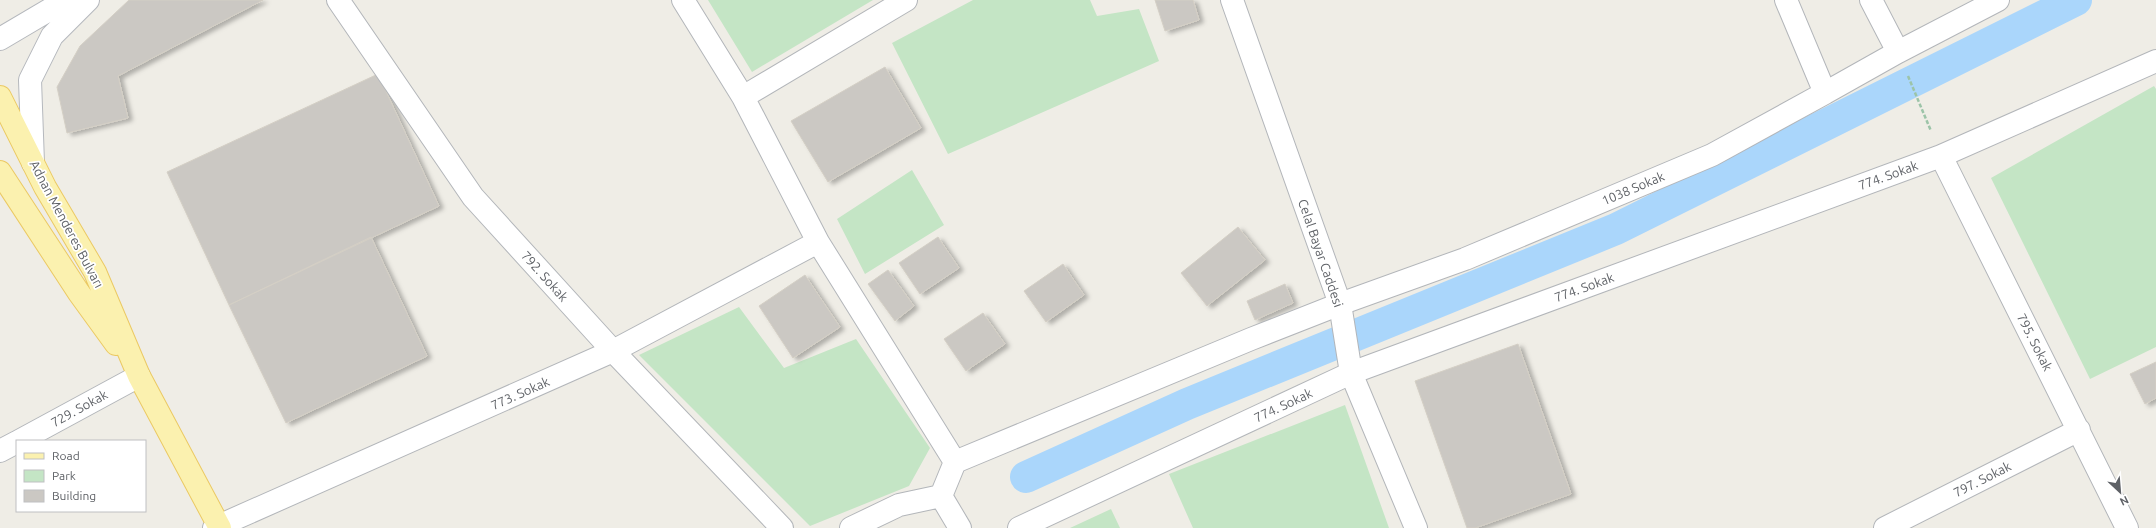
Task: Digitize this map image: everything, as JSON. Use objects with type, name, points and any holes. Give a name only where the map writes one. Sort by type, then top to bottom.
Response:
[{"type":"main road","name":"Adnan Menderes Bulvarı","points":[[0,97],[33,162],[95,272],[139,376],[218,527]]},
{"type":"main road","name":"Adnan Menderes Bulvarı","points":[[0,172],[79,293],[139,376]]},
{"type":"street","points":[[0,39],[66,0]]},
{"type":"street","points":[[33,162],[30,80],[52,36],[88,0]]},
{"type":"street","name":"792. Sokak","points":[[338,0],[473,197],[613,351],[782,528]]},
{"type":"street","points":[[683,0],[743,97],[818,242],[955,462],[941,496]]},
{"type":"street","points":[[743,97],[906,0]]},
{"type":"street","name":"Celal Bayar Caddesi","points":[[1232,0],[1340,304],[1351,373],[1416,528]]},
{"type":"street","points":[[1786,0],[1825,93]]},
{"type":"street","points":[[1871,0],[1898,52]]},
{"type":"street","name":"1038 Sokak","points":[[955,462],[1251,339],[1340,304],[1465,259],[1712,155],[1898,52],[1998,0]]},
{"type":"street","name":"774. Sokak","points":[[1019,528],[1351,373],[2156,61]]},
{"type":"street","name":"795. Sokak","points":[[1937,146],[2127,528]]},
{"type":"street","name":"773. Sokak","points":[[218,527],[613,351],[818,242]]},
{"type":"street","name":"729. Sokak","points":[[22,440],[139,376]]},
{"type":"street","name":"797. Sokak","points":[[1885,528],[2079,430]]},
{"type":"street","name":"729. Sokak","points":[[0,451],[16,443]]},
{"type":"street","points":[[851,528],[899,505],[941,496]]},
{"type":"street","points":[[941,496],[960,528]]},
{"type":"path","points":[[1908,74],[1937,146]]},
{"type":"green space","points":[[708,0],[873,0],[752,72]]},
{"type":"green space","points":[[973,0],[1090,0],[1097,16],[1139,9],[1159,61],[948,154],[892,43]]},
{"type":"green space","points":[[2154,86],[2156,89],[2156,347],[2090,379],[1991,178]]},
{"type":"green space","points":[[912,170],[944,225],[865,274],[837,219]]},
{"type":"green space","points":[[739,307],[784,368],[856,339],[930,448],[909,486],[810,526],[639,355]]},
{"type":"green space","points":[[1345,405],[1389,528],[1193,528],[1169,474]]},
{"type":"green space","points":[[1111,509],[1120,528],[1070,528]]},
{"type":"building","points":[[129,0],[263,0],[118,76],[128,118],[67,133],[57,87],[80,46]]},
{"type":"building","points":[[1155,0],[1193,0],[1199,20],[1165,31]]},
{"type":"building","points":[[885,67],[921,128],[828,182],[791,121]]},
{"type":"building","points":[[378,74],[439,206],[229,305],[167,172]]},
{"type":"building","points":[[1238,227],[1265,260],[1207,306],[1181,273]]},
{"type":"building","points":[[371,237],[427,356],[286,423],[229,305]]},
{"type":"building","points":[[938,237],[959,268],[920,294],[899,263]]},
{"type":"building","points":[[1063,264],[1084,295],[1046,322],[1024,291]]},
{"type":"building","points":[[888,270],[914,306],[895,321],[868,284]]},
{"type":"building","points":[[805,275],[840,327],[793,358],[759,306]]},
{"type":"building","points":[[1285,284],[1293,303],[1255,320],[1247,301]]},
{"type":"building","points":[[983,313],[1005,344],[966,371],[944,339]]},
{"type":"building","points":[[1518,344],[1571,494],[1475,528],[1467,528],[1415,381]]},
{"type":"building","points":[[2156,362],[2156,398],[2145,404],[2130,374]]},
{"type":"waterway","points":[[1026,477],[1187,404],[1616,229],[2076,0]]}]
